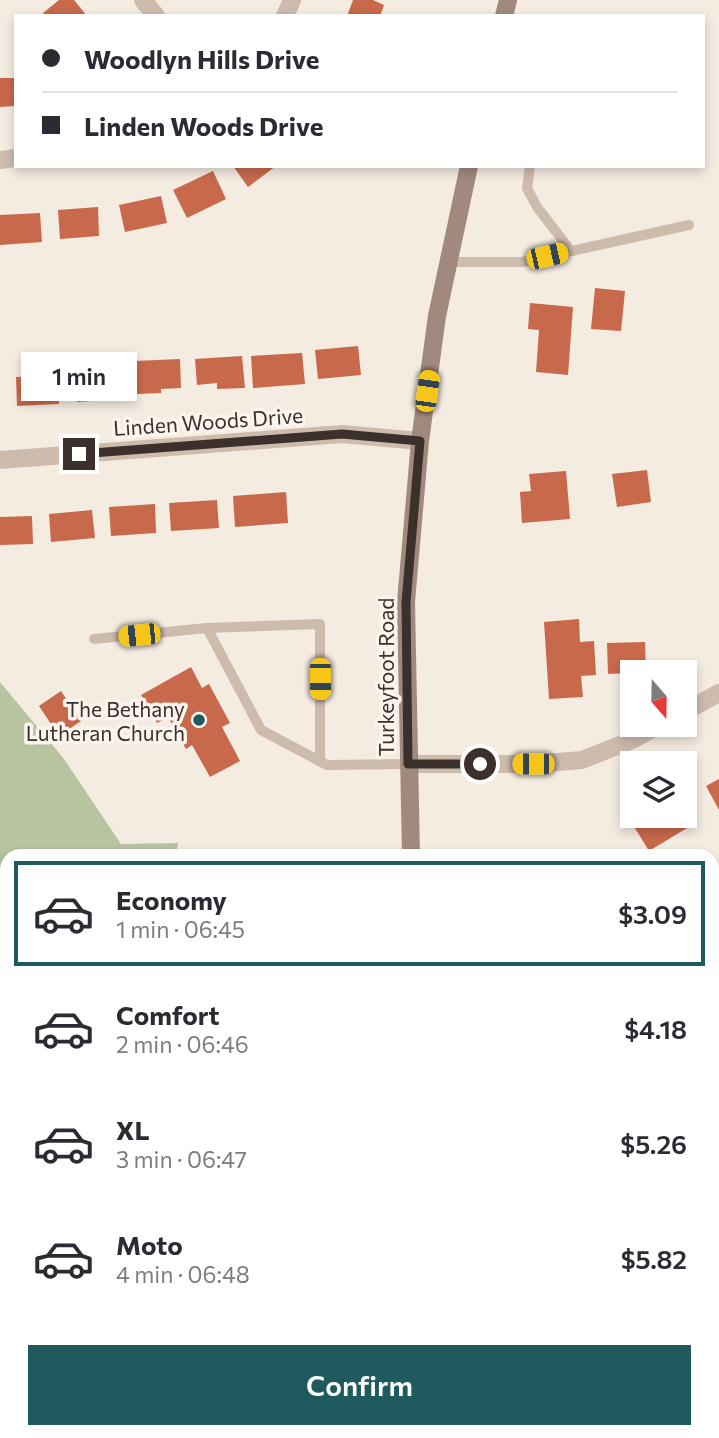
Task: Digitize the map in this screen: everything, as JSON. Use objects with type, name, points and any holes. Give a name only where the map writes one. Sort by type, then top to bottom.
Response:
[{"type":"main road","name":"Turkeyfoot Road","points":[[411,849],[406,602],[420,441],[437,316],[469,168]]},
{"type":"street","points":[[143,0],[154,14]]},
{"type":"street","name":"Linden Woods Drive","points":[[0,460],[342,434],[420,441]]},
{"type":"street","points":[[697,705],[719,693]]},
{"type":"street","points":[[408,764],[533,764],[582,761],[637,737]]},
{"type":"lane","points":[[530,168],[527,188],[537,207],[571,251]]},
{"type":"lane","points":[[447,262],[522,262],[689,225]]},
{"type":"lane","points":[[94,639],[207,628],[320,624],[320,761]]},
{"type":"lane","points":[[207,628],[261,730],[320,761],[339,766],[408,764]]},
{"type":"green space","points":[[0,682],[64,759],[121,844],[178,843],[177,849],[0,849]]},
{"type":"building","points":[[59,0],[74,0],[85,14],[44,14]]},
{"type":"building","points":[[353,0],[373,0],[384,5],[381,14],[348,14]]},
{"type":"building","points":[[0,78],[14,78],[14,106],[0,107]]},
{"type":"building","points":[[234,168],[273,168],[248,187]]},
{"type":"building","points":[[213,171],[226,199],[187,218],[173,190]]},
{"type":"building","points":[[161,196],[167,223],[125,232],[119,205]]},
{"type":"building","points":[[98,207],[99,236],[60,239],[58,210]]},
{"type":"building","points":[[40,213],[42,242],[0,245],[0,215]]},
{"type":"building","points":[[595,288],[625,291],[621,331],[591,329]]},
{"type":"building","points":[[530,303],[573,307],[568,375],[536,372],[539,330],[528,329]]},
{"type":"building","points":[[358,346],[361,375],[318,379],[315,350]]},
{"type":"building","points":[[302,353],[305,384],[253,388],[251,356]]},
{"type":"building","points":[[242,356],[245,388],[217,389],[217,383],[197,385],[195,359]]},
{"type":"building","points":[[180,359],[181,388],[161,389],[161,393],[137,394],[135,361]]},
{"type":"building","points":[[116,368],[118,399],[77,402],[75,370]]},
{"type":"building","points":[[58,375],[59,404],[17,406],[16,377]]},
{"type":"building","points":[[647,470],[651,502],[617,507],[612,474]]},
{"type":"building","points":[[566,471],[570,519],[522,523],[520,492],[531,491],[529,474]]},
{"type":"building","points":[[286,492],[288,523],[235,527],[233,496]]},
{"type":"building","points":[[217,500],[219,528],[171,531],[169,503]]},
{"type":"building","points":[[155,504],[156,533],[111,536],[109,507]]},
{"type":"building","points":[[92,510],[95,538],[51,542],[49,514]]},
{"type":"building","points":[[32,516],[33,544],[0,545],[0,517]]},
{"type":"building","points":[[579,619],[580,642],[594,641],[596,675],[581,676],[583,697],[549,699],[544,622]]},
{"type":"building","points":[[645,642],[646,660],[620,660],[620,673],[608,674],[607,643]]},
{"type":"building","name":"The Bethany Lutheran Church","points":[[191,667],[202,688],[209,684],[230,723],[222,727],[240,761],[210,777],[192,745],[186,749],[168,717],[157,723],[141,695]]},
{"type":"building","points":[[61,691],[81,721],[59,736],[39,706]]},
{"type":"building","points":[[719,779],[719,810],[706,786]]},
{"type":"building","points":[[635,828],[687,828],[652,849],[648,849]]},
{"type":"place","name":"The Bethany Lutheran Church","points":[[199,720]]},
{"type":"route","points":[[79,454],[342,434],[420,441],[406,602],[408,764],[480,764]]}]
